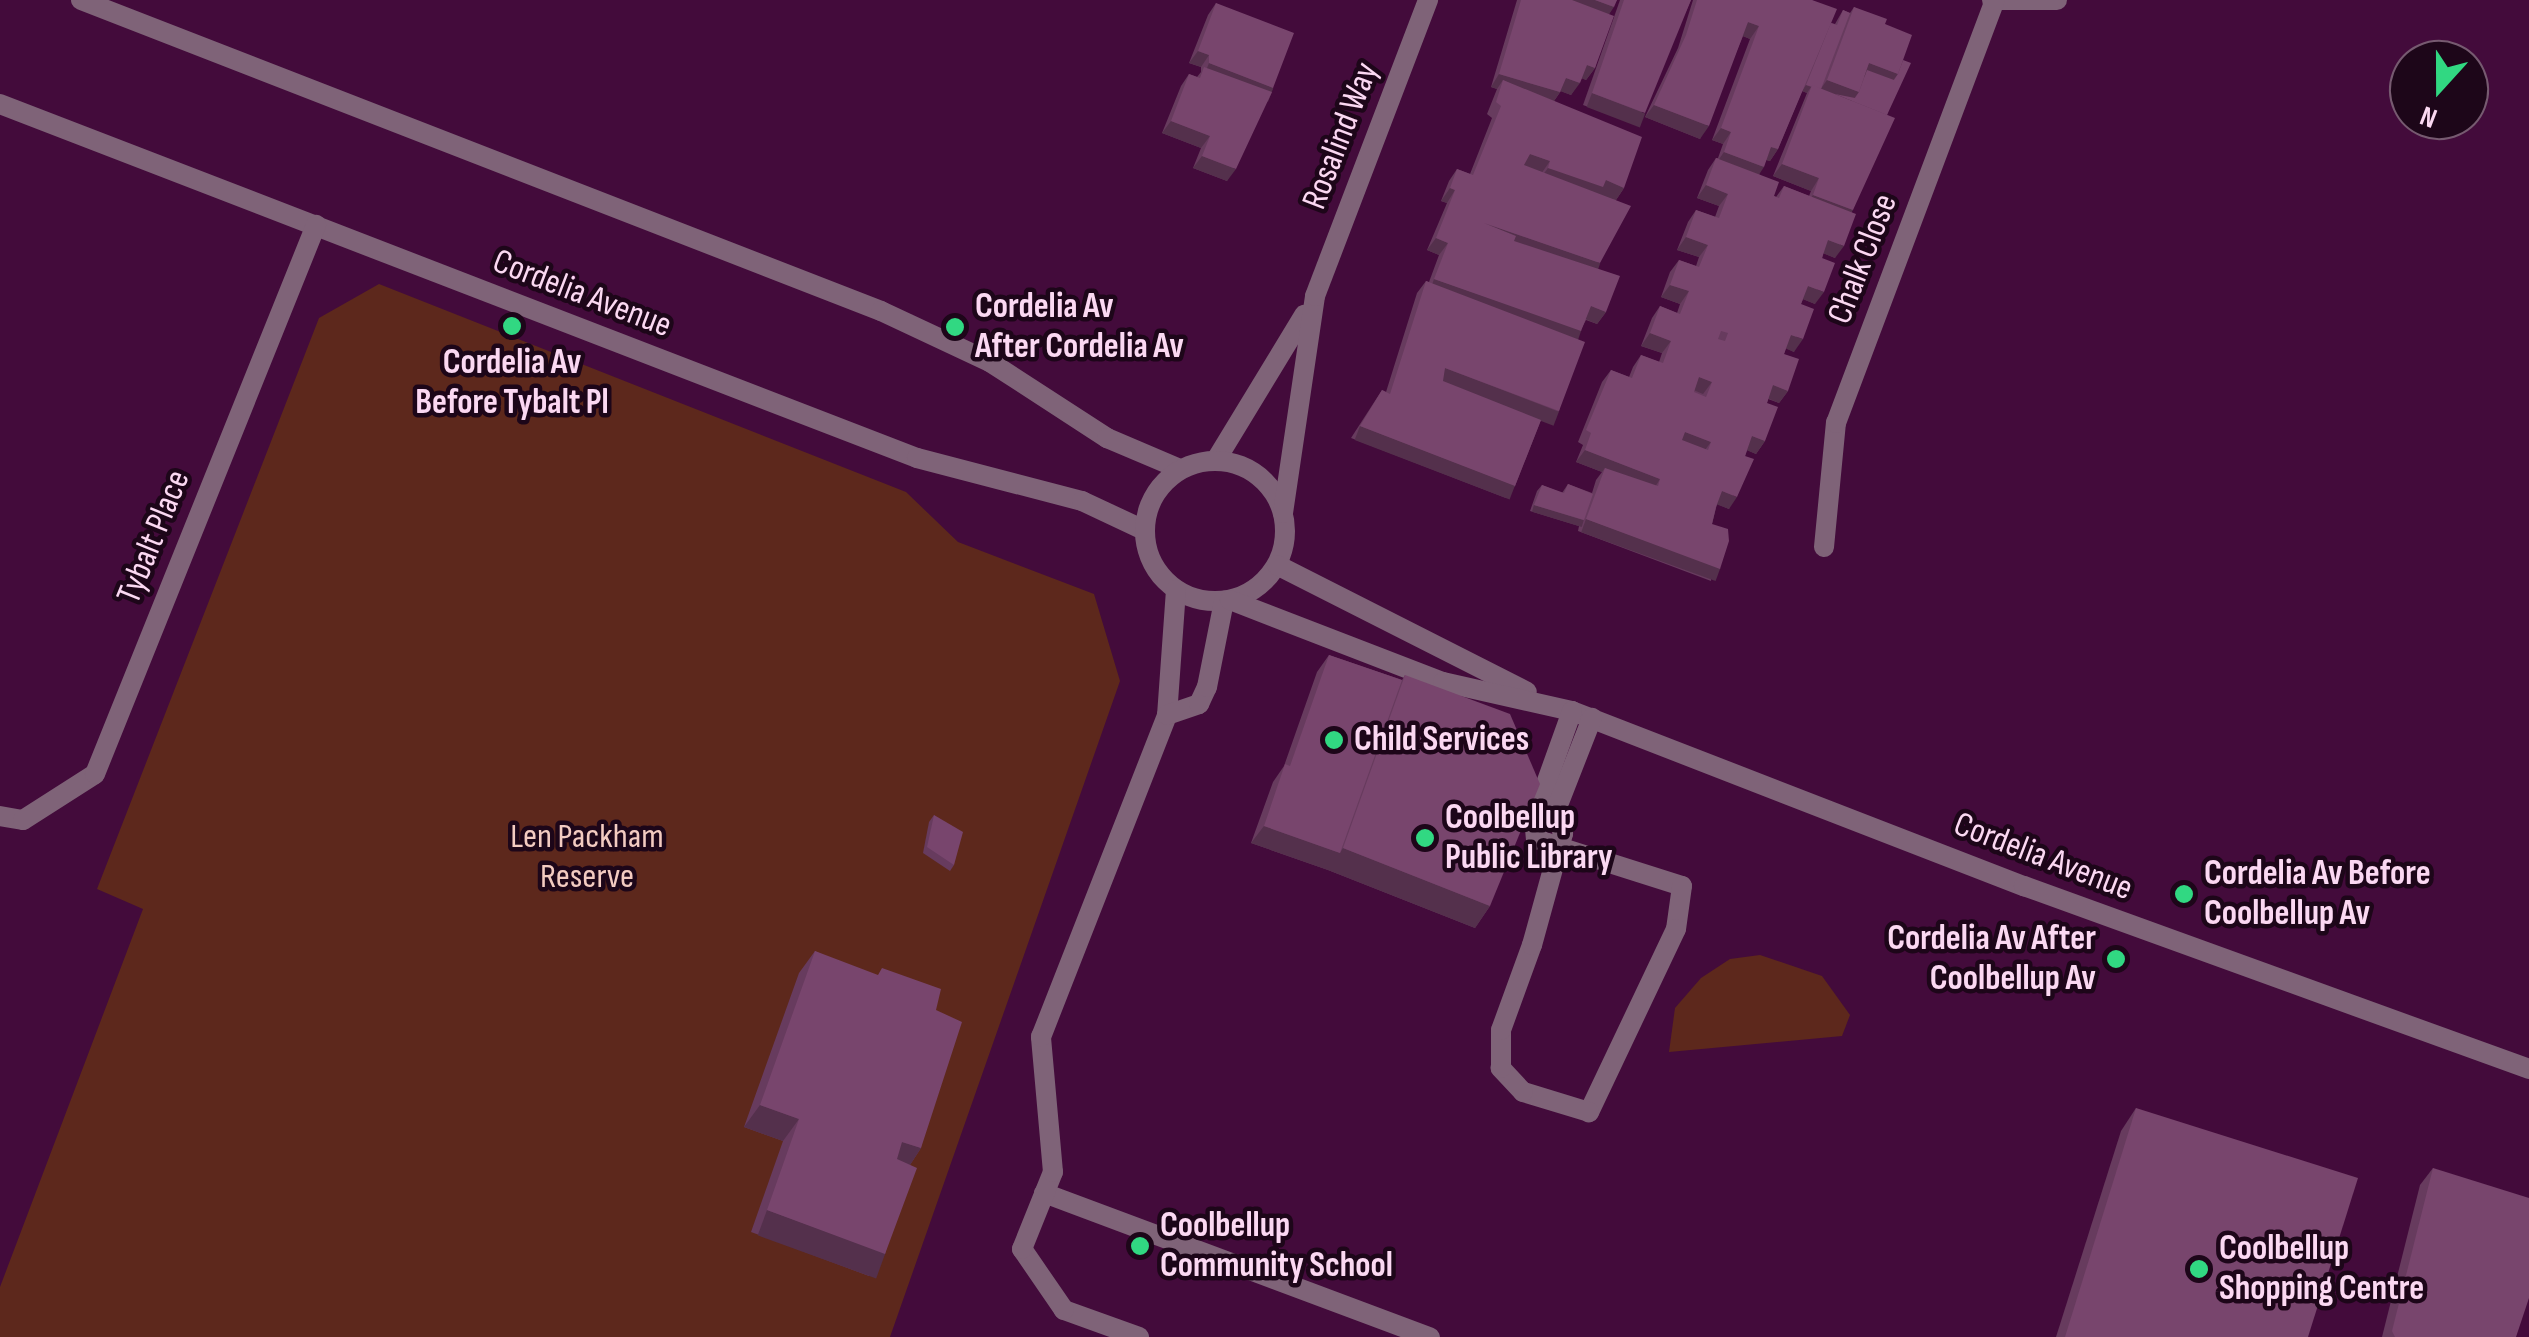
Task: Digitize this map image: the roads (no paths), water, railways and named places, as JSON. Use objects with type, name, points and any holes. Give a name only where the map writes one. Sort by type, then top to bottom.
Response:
[{"type":"street","points":[[81,0],[880,310],[990,362],[1107,438],[1180,470]]},
{"type":"street","name":"Rosalind Way","points":[[1315,296],[1428,0]]},
{"type":"street","points":[[1993,1],[2058,0]]},
{"type":"street","name":"Chalk Close","points":[[1824,547],[1836,423],[1993,1]]},
{"type":"street","name":"Cordelia Avenue","points":[[0,104],[917,458],[1082,501],[1144,530]]},
{"type":"street","name":"Tybalt Place","points":[[0,816],[23,820],[95,774],[316,225]]},
{"type":"street","points":[[1216,460],[1315,296]]},
{"type":"street","points":[[1227,600],[1263,583],[1277,566],[1315,296]]},
{"type":"street","points":[[1283,513],[1258,475],[1216,460],[1180,470],[1154,496],[1144,530],[1156,570],[1176,590],[1227,600],[1444,682],[1538,698]]},
{"type":"street","points":[[1277,566],[1384,622],[1464,654],[1538,698]]},
{"type":"street","points":[[1138,1337],[1064,1310],[1022,1248],[1052,1172],[1041,1037],[1168,715],[1176,590]]},
{"type":"street","points":[[1168,715],[1199,704],[1207,687],[1227,600]]},
{"type":"street","name":"Cordelia Avenue","points":[[1538,698],[2024,886],[2529,1069]]},
{"type":"street","points":[[1559,846],[1682,886],[1676,929],[1589,1112],[1523,1092],[1501,1068],[1501,1030],[1559,846],[1556,810],[1582,714]]},
{"type":"street","points":[[1044,1193],[1430,1337]]},
{"type":"place","name":"Cordelia Av Before Tybalt Pl","points":[[512,326]]},
{"type":"place","name":"Cordelia Av After Cordelia Av","points":[[955,327]]},
{"type":"place","name":"Child Services","points":[[1334,740]]},
{"type":"place","name":"Coolbellup Public Library","points":[[1425,838]]},
{"type":"place","name":"Cordelia Av Before Coolbellup Av","points":[[2184,894]]},
{"type":"place","name":"Cordelia Av After Coolbellup Av","points":[[2116,959]]},
{"type":"place","name":"Coolbellup Community School","points":[[1140,1246]]},
{"type":"place","name":"Coolbellup Shopping Centre","points":[[2199,1269]]},
{"type":"park label","name":"Len Packham Reserve","points":[[587,857]]}]
